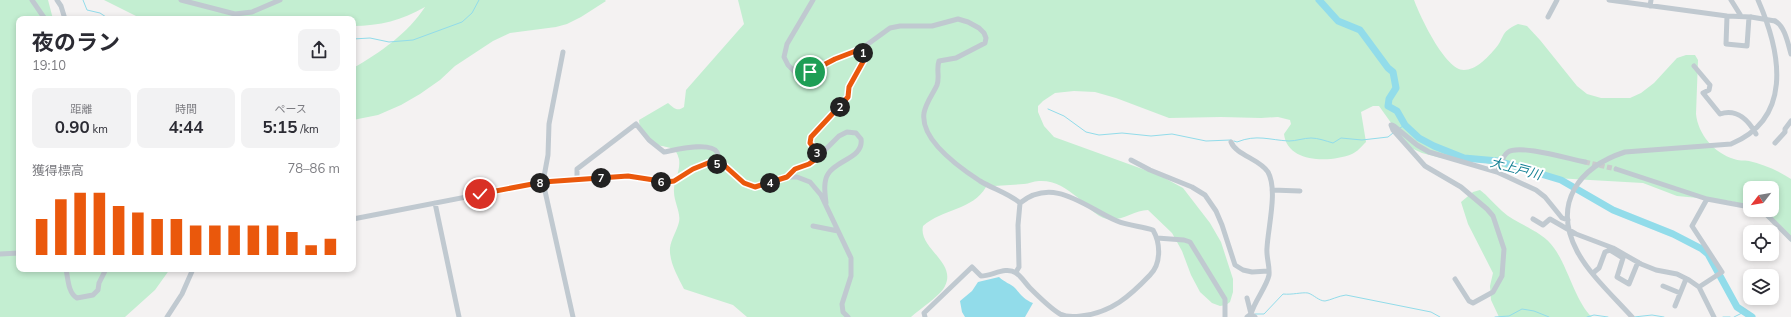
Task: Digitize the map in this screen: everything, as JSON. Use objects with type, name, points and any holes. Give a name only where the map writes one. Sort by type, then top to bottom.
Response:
[{"type":"street","points":[[32,0],[43,16]]},
{"type":"street","points":[[57,0],[61,6],[64,16]]},
{"type":"street","points":[[181,0],[235,14],[252,12],[280,0]]},
{"type":"street","points":[[813,0],[787,44],[784,57],[788,65],[797,74],[803,76],[835,59],[861,49],[890,28],[900,26],[932,26],[958,19],[979,28],[984,33],[986,38],[984,43],[956,58],[940,61],[936,68],[937,84],[928,100],[924,113],[924,124],[930,136],[950,158],[981,182],[1007,194],[1020,203]]},
{"type":"street","points":[[1548,17],[1557,0]]},
{"type":"street","points":[[1608,0],[1775,21],[1782,28],[1791,54]]},
{"type":"street","points":[[1650,6],[1651,0]]},
{"type":"street","points":[[1731,0],[1741,16]]},
{"type":"street","points":[[1758,0],[1782,59]]},
{"type":"street","points":[[1727,16],[1726,44],[1747,46],[1750,17]]},
{"type":"street","points":[[820,156],[810,143],[811,137],[848,97],[849,87],[864,60],[865,56],[861,49]]},
{"type":"street","points":[[563,52],[549,124],[548,155],[543,182],[573,317]]},
{"type":"street","points":[[1694,66],[1710,85],[1709,90],[1703,93],[1720,114],[1726,112],[1743,116],[1756,134]]},
{"type":"street","points":[[1775,143],[1785,132],[1785,129],[1791,121]]},
{"type":"street","points":[[577,180],[577,169],[636,124],[649,140],[664,152],[708,147],[716,151],[718,155],[717,164]]},
{"type":"street","points":[[1455,278],[1469,301],[1473,304],[1493,292],[1502,276],[1504,249],[1492,216],[1487,209],[1461,187],[1425,166],[1413,154],[1390,125],[1395,126],[1417,145],[1429,152],[1498,170],[1536,190],[1545,197],[1562,218],[1568,220]]},
{"type":"street","points":[[1632,317],[1593,273],[1577,251],[1568,220],[1571,193],[1579,180],[1590,170],[1606,160],[1626,152],[1724,145],[1747,139],[1763,130]]},
{"type":"street","points":[[787,177],[795,169],[809,164],[820,156],[839,136],[847,132],[856,132],[861,139],[859,149],[837,165],[828,174],[825,185],[826,206]]},
{"type":"street","points":[[1231,142],[1251,159],[1264,167],[1270,177],[1272,190],[1267,250],[1269,276],[1251,316]]},
{"type":"street","points":[[1498,170],[1505,155],[1514,150],[1522,150],[1585,162]]},
{"type":"street","points":[[1131,160],[1150,170],[1192,187],[1205,195],[1216,211],[1235,264],[1243,270],[1252,272],[1268,271]]},
{"type":"street","points":[[356,218],[543,182],[628,176],[667,182],[674,181],[708,163],[725,166],[744,183],[755,187],[787,177],[797,177],[810,182],[820,194],[851,258],[852,276],[844,294],[842,304],[843,312],[848,317]]},
{"type":"street","points":[[1616,169],[1707,199],[1743,206]]},
{"type":"street","points":[[1272,190],[1300,191]]},
{"type":"street","points":[[925,317],[924,314],[933,304],[972,268],[981,276],[1008,270],[1016,272],[1031,289],[1061,315],[1072,317],[1095,314],[1107,310],[1120,302],[1156,269],[1158,257],[1157,238],[1153,230],[1138,228],[1118,221],[1064,194],[1050,191],[1033,195],[1020,203]]},
{"type":"street","points":[[1699,287],[1722,272],[1692,226],[1707,199]]},
{"type":"street","points":[[1016,272],[1019,267],[1018,225],[1020,203]]},
{"type":"street","points":[[435,204],[459,317]]},
{"type":"street","points":[[1769,217],[1791,239]]},
{"type":"street","points":[[1533,219],[1543,225],[1550,219],[1570,230],[1613,248],[1656,270],[1677,274],[1699,287],[1714,316]]},
{"type":"street","points":[[813,226],[838,231]]},
{"type":"street","points":[[1157,238],[1184,240],[1190,242],[1226,299],[1225,317]]},
{"type":"street","points":[[1593,273],[1600,268],[1605,252],[1610,250],[1623,258],[1617,277],[1629,284],[1638,262]]},
{"type":"street","points":[[0,254],[16,253]]},
{"type":"street","points":[[67,272],[70,289],[77,298],[92,294],[98,290],[99,283],[104,272]]},
{"type":"street","points":[[167,317],[182,294],[192,272]]},
{"type":"street","points":[[1675,306],[1686,279]]},
{"type":"street","points":[[1663,286],[1680,293]]},
{"type":"street","points":[[1247,298],[1251,316]]},
{"type":"green space","points":[[0,0],[48,0],[52,16],[16,16],[16,272],[168,272],[155,290],[125,317],[0,317]]},
{"type":"green space","points":[[104,0],[606,1],[567,24],[556,27],[510,33],[493,41],[455,66],[440,80],[420,94],[401,105],[378,115],[356,119],[356,66],[393,42],[402,34],[425,7],[399,19],[372,25],[356,26],[356,16],[136,16]]},
{"type":"green space","points":[[738,0],[1414,0],[1434,41],[1441,52],[1457,68],[1464,70],[1473,68],[1481,63],[1497,46],[1505,33],[1518,24],[1527,26],[1577,86],[1587,94],[1601,98],[1630,98],[1641,93],[1654,83],[1677,58],[1686,55],[1695,55],[1698,60],[1696,114],[1700,129],[1708,142],[1727,156],[1736,160],[1749,161],[1765,166],[1791,179],[1791,242],[1779,229],[1779,225],[1775,225],[1766,217],[1779,217],[1779,181],[1743,181],[1743,205],[1731,201],[1677,196],[1643,183],[1555,178],[1478,161],[1441,158],[1422,153],[1411,148],[1379,106],[1373,106],[1361,112],[1366,142],[1356,152],[1333,159],[1311,158],[1293,151],[1287,144],[1284,134],[1291,124],[1290,120],[1278,117],[1169,118],[1116,98],[1095,92],[1074,91],[1055,93],[1038,106],[1038,112],[1044,126],[1054,137],[1159,175],[1183,188],[1210,223],[1221,242],[1233,279],[1233,292],[1230,302],[1226,305],[1220,306],[1212,303],[1200,292],[1191,275],[1182,251],[1172,233],[1148,210],[1118,219],[1103,218],[1077,197],[1055,183],[1035,181],[1026,184],[986,187],[980,195],[965,205],[931,220],[923,226],[923,234],[926,241],[942,262],[946,270],[947,277],[945,286],[939,294],[911,317],[747,317],[733,305],[684,289],[674,269],[670,253],[670,248],[679,222],[674,188],[679,168],[679,159],[676,152],[671,148],[652,144],[646,140],[641,132],[639,120],[668,103],[677,109],[684,107],[686,90],[744,24]]},
{"type":"green space","points":[[1480,190],[1508,216],[1536,232],[1549,242],[1564,265],[1581,303],[1592,317],[1499,317],[1491,300],[1490,286],[1493,273],[1468,224],[1461,202],[1473,192]]},
{"type":"water","points":[[999,277],[1013,287],[1025,299],[1033,303],[1025,317],[965,317],[962,312],[960,301],[972,291],[978,282]]},
{"type":"waterway","points":[[83,0],[87,10],[100,13],[104,16]]},
{"type":"waterway","points":[[356,39],[370,38],[389,42],[413,40],[462,22],[472,13],[479,0]]},
{"type":"waterway","name":"大上戸川","points":[[1319,0],[1338,21],[1360,30],[1388,68],[1393,72],[1396,88],[1389,99],[1388,106],[1397,111],[1405,125],[1419,138],[1434,146],[1464,158],[1498,161],[1561,180],[1613,210],[1673,234],[1702,249],[1708,254],[1737,307],[1752,317]]},
{"type":"waterway","points":[[1048,109],[1064,116],[1086,132],[1099,135],[1122,133],[1151,136],[1172,134],[1206,141],[1231,140]]},
{"type":"waterway","name":"大上戸川","points":[[1400,128],[1405,125]]},
{"type":"waterway","points":[[1234,141],[1237,142],[1251,138],[1289,141],[1311,138],[1333,143],[1341,138],[1362,140],[1388,137],[1393,133]]},
{"type":"waterway","points":[[1255,314],[1264,314],[1283,294],[1308,293],[1325,301],[1346,295],[1431,312],[1440,317]]},
{"type":"waterway","points":[[1495,317],[1509,316],[1522,309],[1534,311],[1549,317]]},
{"type":"waterway","points":[[1734,317],[1744,312]]},
{"type":"waterway","points":[[1587,317],[1594,315],[1608,317]]},
{"type":"waterway","points":[[1634,317],[1652,315],[1664,317]]},
{"type":"waterway","points":[[1723,317],[1730,317]]},
{"type":"tunnel","points":[[1585,162],[1616,169]]},
{"type":"route","points":[[480,194],[543,182],[628,176],[667,182],[674,181],[693,169],[708,163],[725,166],[744,183],[755,187],[787,177],[795,169],[809,164],[820,156],[810,143],[811,137],[817,128],[843,104],[848,97],[849,87],[865,56],[861,49],[835,59],[810,72]]}]
